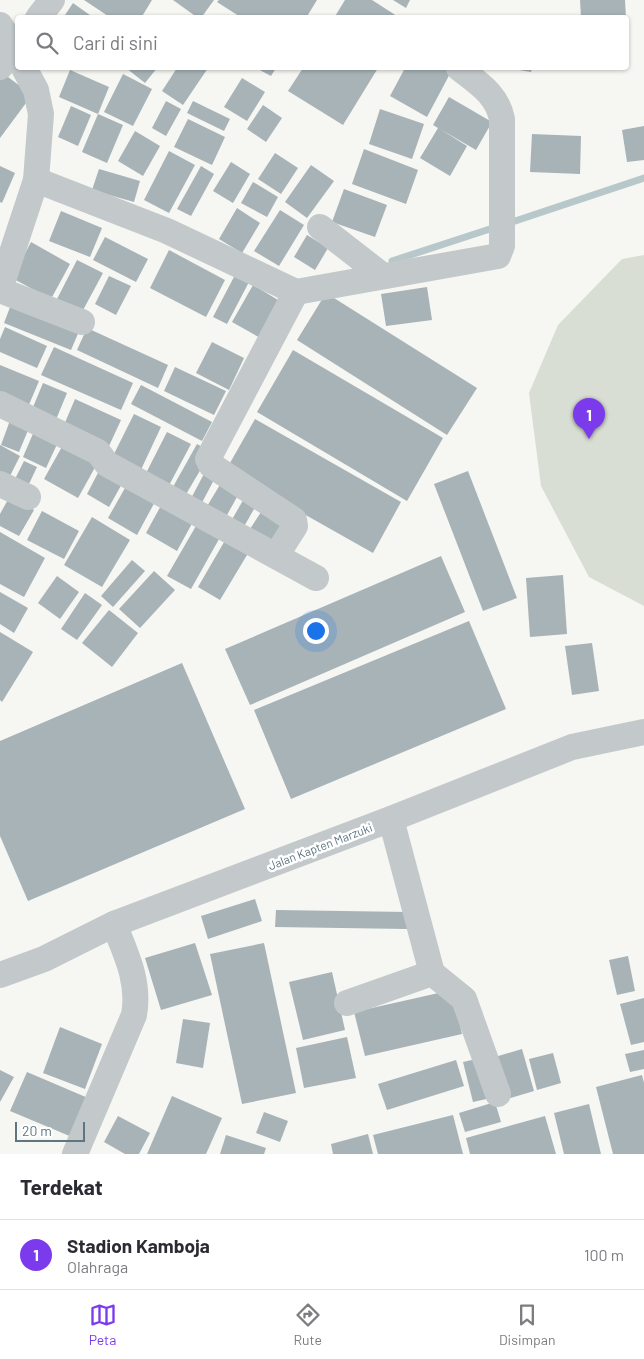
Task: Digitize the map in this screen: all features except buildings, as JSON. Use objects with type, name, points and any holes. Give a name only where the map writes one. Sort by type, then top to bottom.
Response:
[{"type":"street","points":[[40,15],[52,0]]},
{"type":"street","points":[[0,25],[15,56]]},
{"type":"street","points":[[24,70],[36,90],[41,114],[36,180],[0,289],[82,322]]},
{"type":"street","points":[[36,180],[167,231],[296,292],[498,256],[502,246],[500,212],[503,132],[500,109],[491,94],[461,70]]},
{"type":"street","points":[[320,227],[383,276]]},
{"type":"street","points":[[276,556],[293,531],[296,523],[294,520],[211,465],[208,460],[296,292]]},
{"type":"street","points":[[0,404],[98,452],[107,464],[316,578]]},
{"type":"street","points":[[0,484],[28,497]]},
{"type":"street","name":"Jalan Kapten Marzuki","points":[[0,975],[44,959],[114,924],[391,820],[572,747],[644,732]]},
{"type":"street","points":[[391,820],[432,973],[464,999],[498,1094]]},
{"type":"street","points":[[75,1154],[134,1015],[135,1006],[130,965],[114,924]]},
{"type":"street","points":[[347,1003],[432,973]]},
{"type":"shaded area","points":[[644,255],[644,606],[589,577],[541,486],[529,393],[558,325],[622,259]]},
{"type":"waterway","points":[[506,224],[644,178]]},
{"type":"waterway","points":[[392,261],[496,227]]},
{"type":"place","name":"Stadion Kamboja","points":[[589,439]]}]
